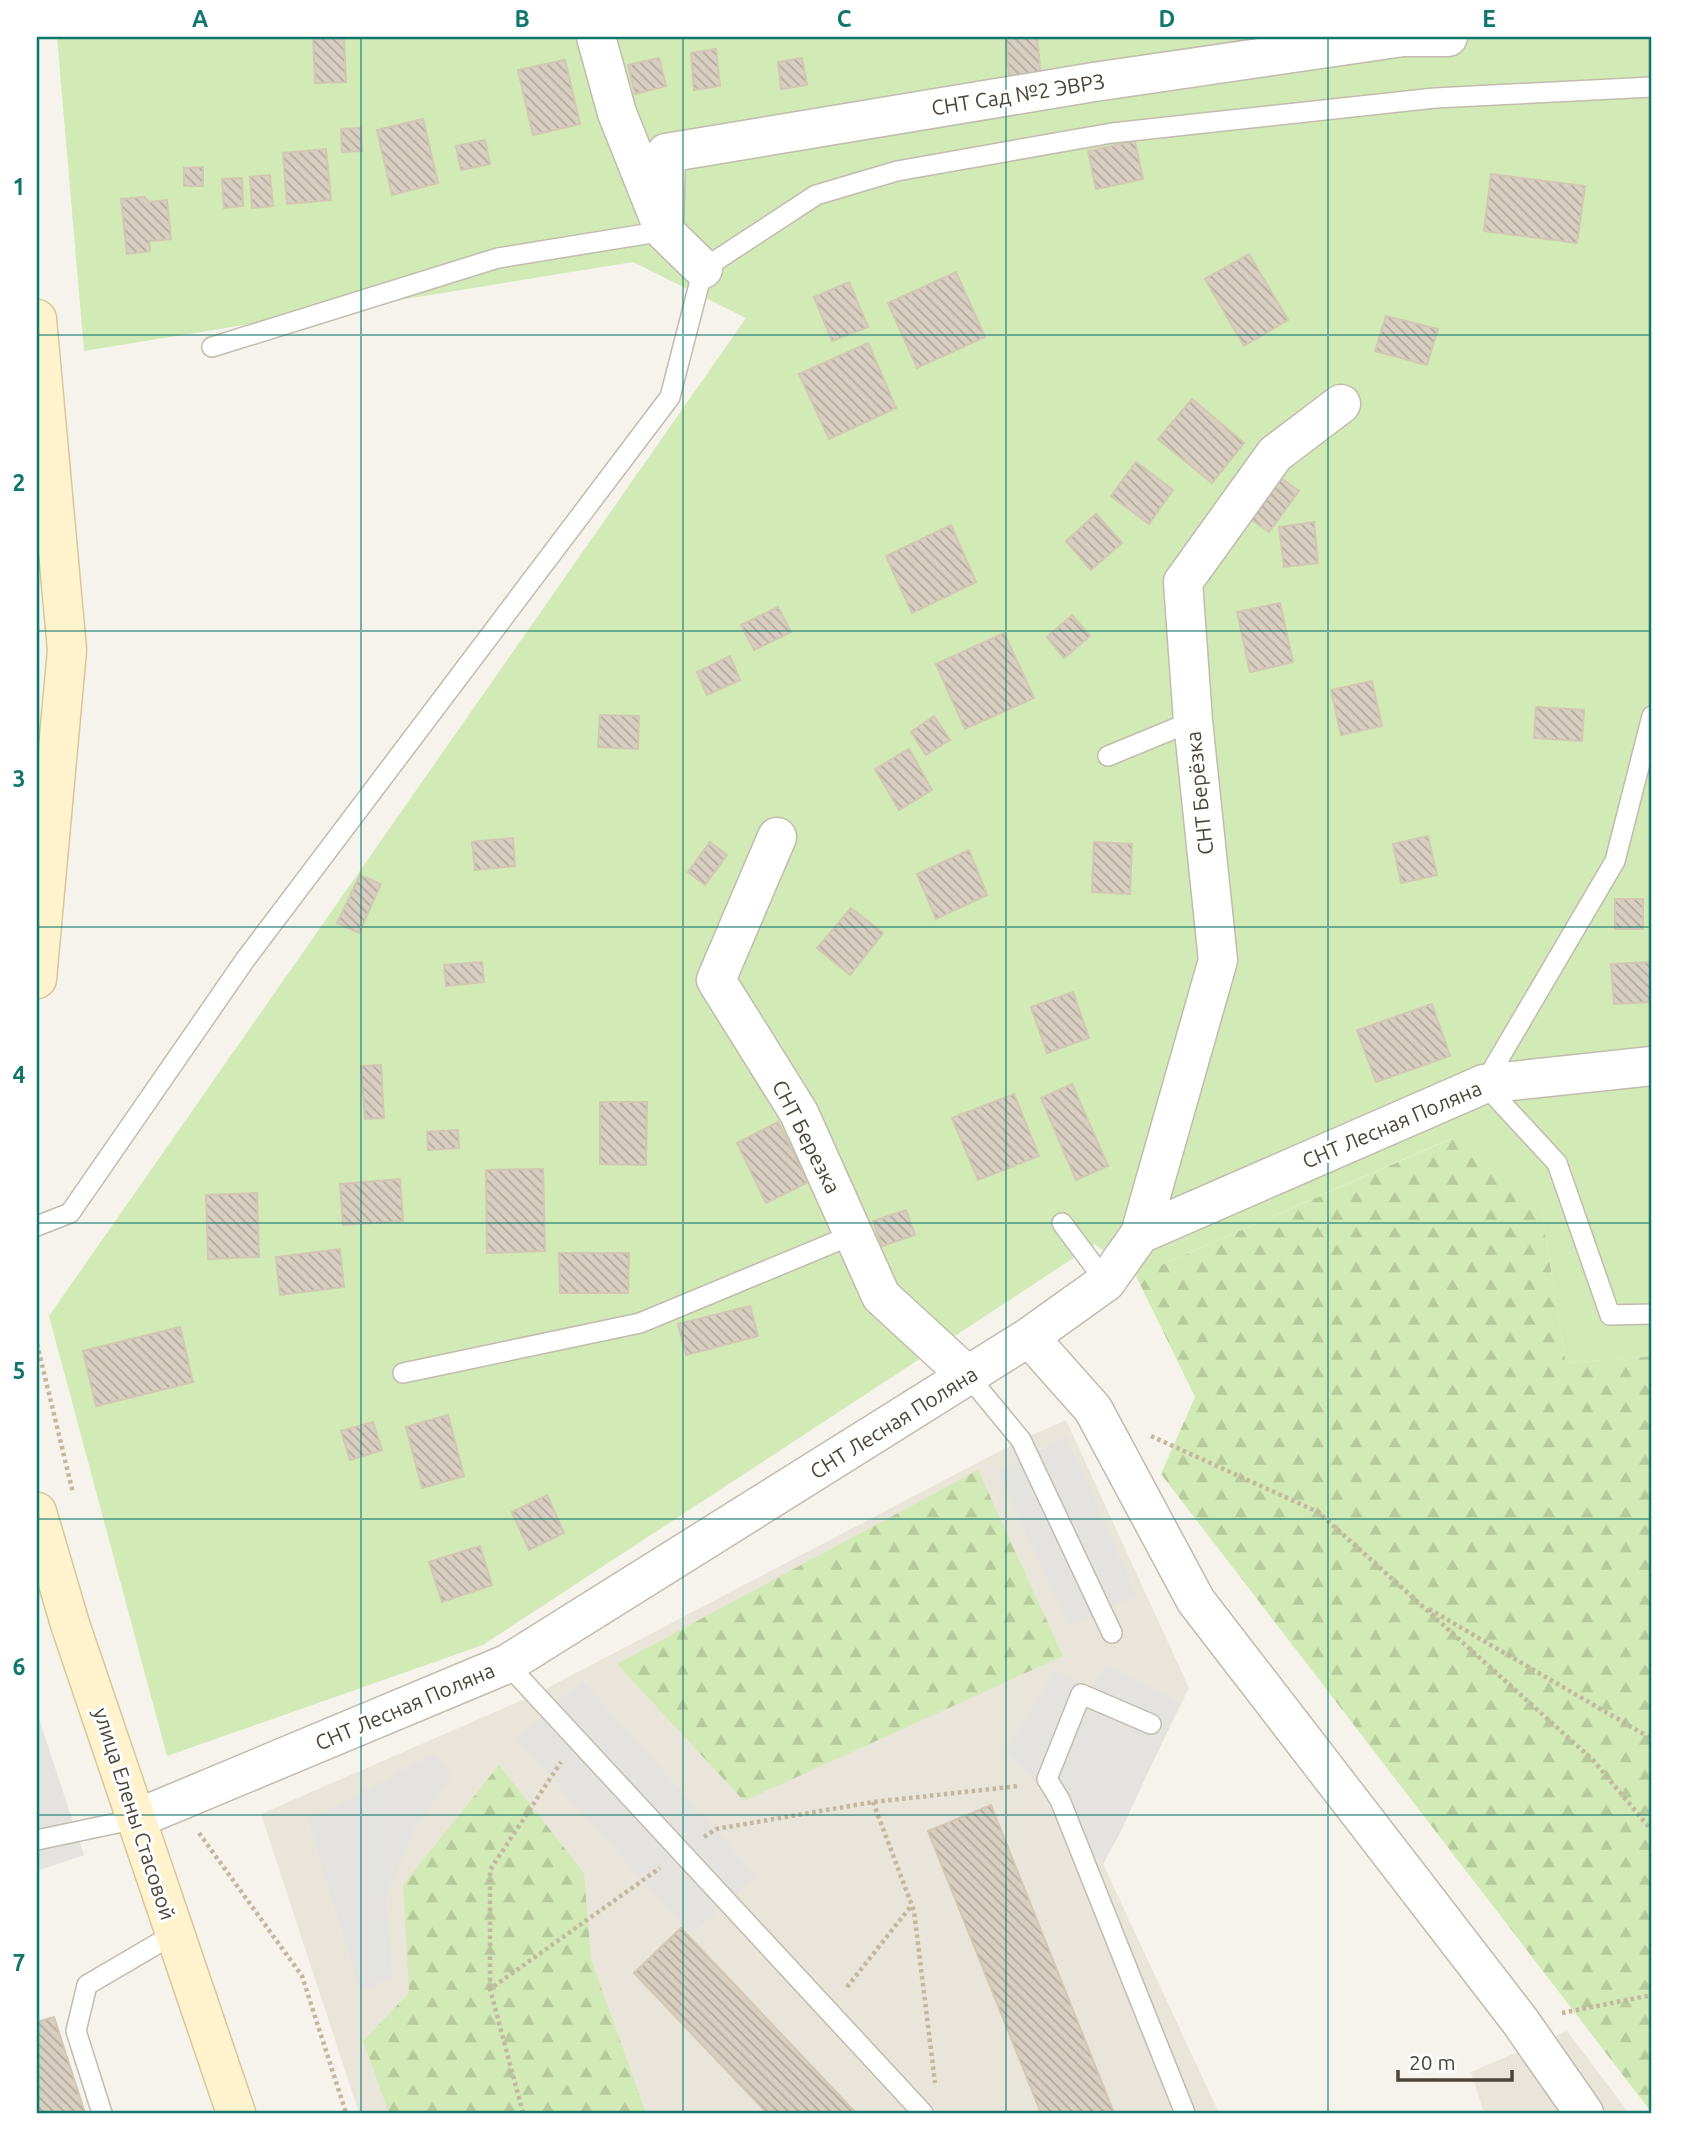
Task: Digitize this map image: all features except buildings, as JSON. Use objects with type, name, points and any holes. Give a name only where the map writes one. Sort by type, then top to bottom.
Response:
[{"type":"main road","points":[[37,319],[67,650],[37,979]]},
{"type":"main road","name":"улица Елены Стасовой","points":[[37,1512],[70,1624],[236,2113]]},
{"type":"street","points":[[596,37],[617,113],[664,231],[703,269]]},
{"type":"street","name":"СНТ Сад №2 ЭВРЗ","points":[[664,231],[666,153],[1094,82],[1403,37],[1448,37]]},
{"type":"street","name":"СНТ Берёзка","points":[[1140,1234],[1218,960],[1192,721],[1184,582],[1275,454],[1341,404]]},
{"type":"street","name":"СНТ Березка","points":[[777,837],[716,980],[799,1113],[881,1296],[969,1377]]},
{"type":"street","name":"СНТ Лесная Поляна","points":[[136,1819],[507,1664],[969,1377],[1028,1337],[1106,1282],[1140,1234],[1483,1084],[1652,1066]]},
{"type":"street","points":[[1028,1337],[1093,1409],[1196,1601],[1520,2021],[1584,2113]]},
{"type":"lane","points":[[37,1226],[70,1213],[245,960],[670,397],[703,269],[816,195],[897,171],[1112,133],[1435,98],[1652,87]]},
{"type":"lane","points":[[212,347],[498,258],[664,231]]},
{"type":"lane","points":[[1652,716],[1615,862],[1483,1084],[1557,1163],[1610,1315],[1652,1314]]},
{"type":"lane","points":[[1108,756],[1192,721]]},
{"type":"lane","points":[[1062,1223],[1106,1282]]},
{"type":"lane","points":[[403,1373],[640,1323],[852,1234]]},
{"type":"lane","points":[[969,1377],[1021,1440],[1112,1633]]},
{"type":"lane","points":[[507,1664],[923,2113]]},
{"type":"lane","points":[[1151,1724],[1081,1694],[1047,1779],[1059,1800],[1185,2113]]},
{"type":"lane","points":[[37,1840],[136,1819]]},
{"type":"lane","points":[[102,2113],[76,2031],[87,1985],[174,1934]]},
{"type":"path","points":[[37,1344],[74,1500]]},
{"type":"path","points":[[1093,1409],[1318,1512],[1593,1760],[1652,1831]]},
{"type":"path","points":[[1421,1605],[1652,1739]]},
{"type":"path","points":[[523,2113],[490,1989],[490,1870],[576,1739]]},
{"type":"path","points":[[716,1829],[873,1802],[1038,1784],[1059,1800]]},
{"type":"path","points":[[177,1802],[302,1976],[346,2113]]},
{"type":"path","points":[[873,1802],[912,1906],[935,2086]]},
{"type":"path","points":[[490,1989],[682,1852]]},
{"type":"path","points":[[861,1970],[912,1906]]},
{"type":"path","points":[[1520,2021],[1652,1996]]},
{"type":"shaded area","points":[[1066,1420],[1189,1688],[1103,1864],[1219,2113],[359,2113],[261,1814],[534,1695],[1021,1440]]},
{"type":"shaded area","points":[[1066,1436],[1137,1596],[1069,1626],[998,1472]]},
{"type":"shaded area","points":[[1106,1665],[1180,1703],[1103,1864],[1042,1786],[1005,1753],[1055,1670],[1090,1687]]},
{"type":"shaded area","points":[[582,1680],[757,1876],[691,1935],[516,1739]]},
{"type":"shaded area","points":[[37,1713],[84,1855],[37,1871]]},
{"type":"shaded area","points":[[434,1754],[452,1776],[414,1830],[386,1896],[392,1978],[360,1991],[308,1820]]},
{"type":"shaded area","points":[[1567,2031],[1629,2113],[1484,2113],[1471,2072]]},
{"type":"green space","points":[[57,37],[1652,37],[1652,1356],[1566,1363],[1541,1207],[1452,1138],[1136,1276],[1095,1244],[483,1645],[167,1756],[49,1316],[746,318],[633,262],[84,351]]},
{"type":"green space","points":[[1453,1138],[1541,1207],[1566,1363],[1652,1356],[1652,2113],[1161,1474],[1195,1397],[1136,1276]]},
{"type":"green space","points":[[978,1470],[1063,1656],[744,1801],[617,1664]]},
{"type":"green space","points":[[499,1765],[584,1873],[591,1959],[646,2113],[389,2113],[363,2041],[409,1993],[403,1885]]}]
